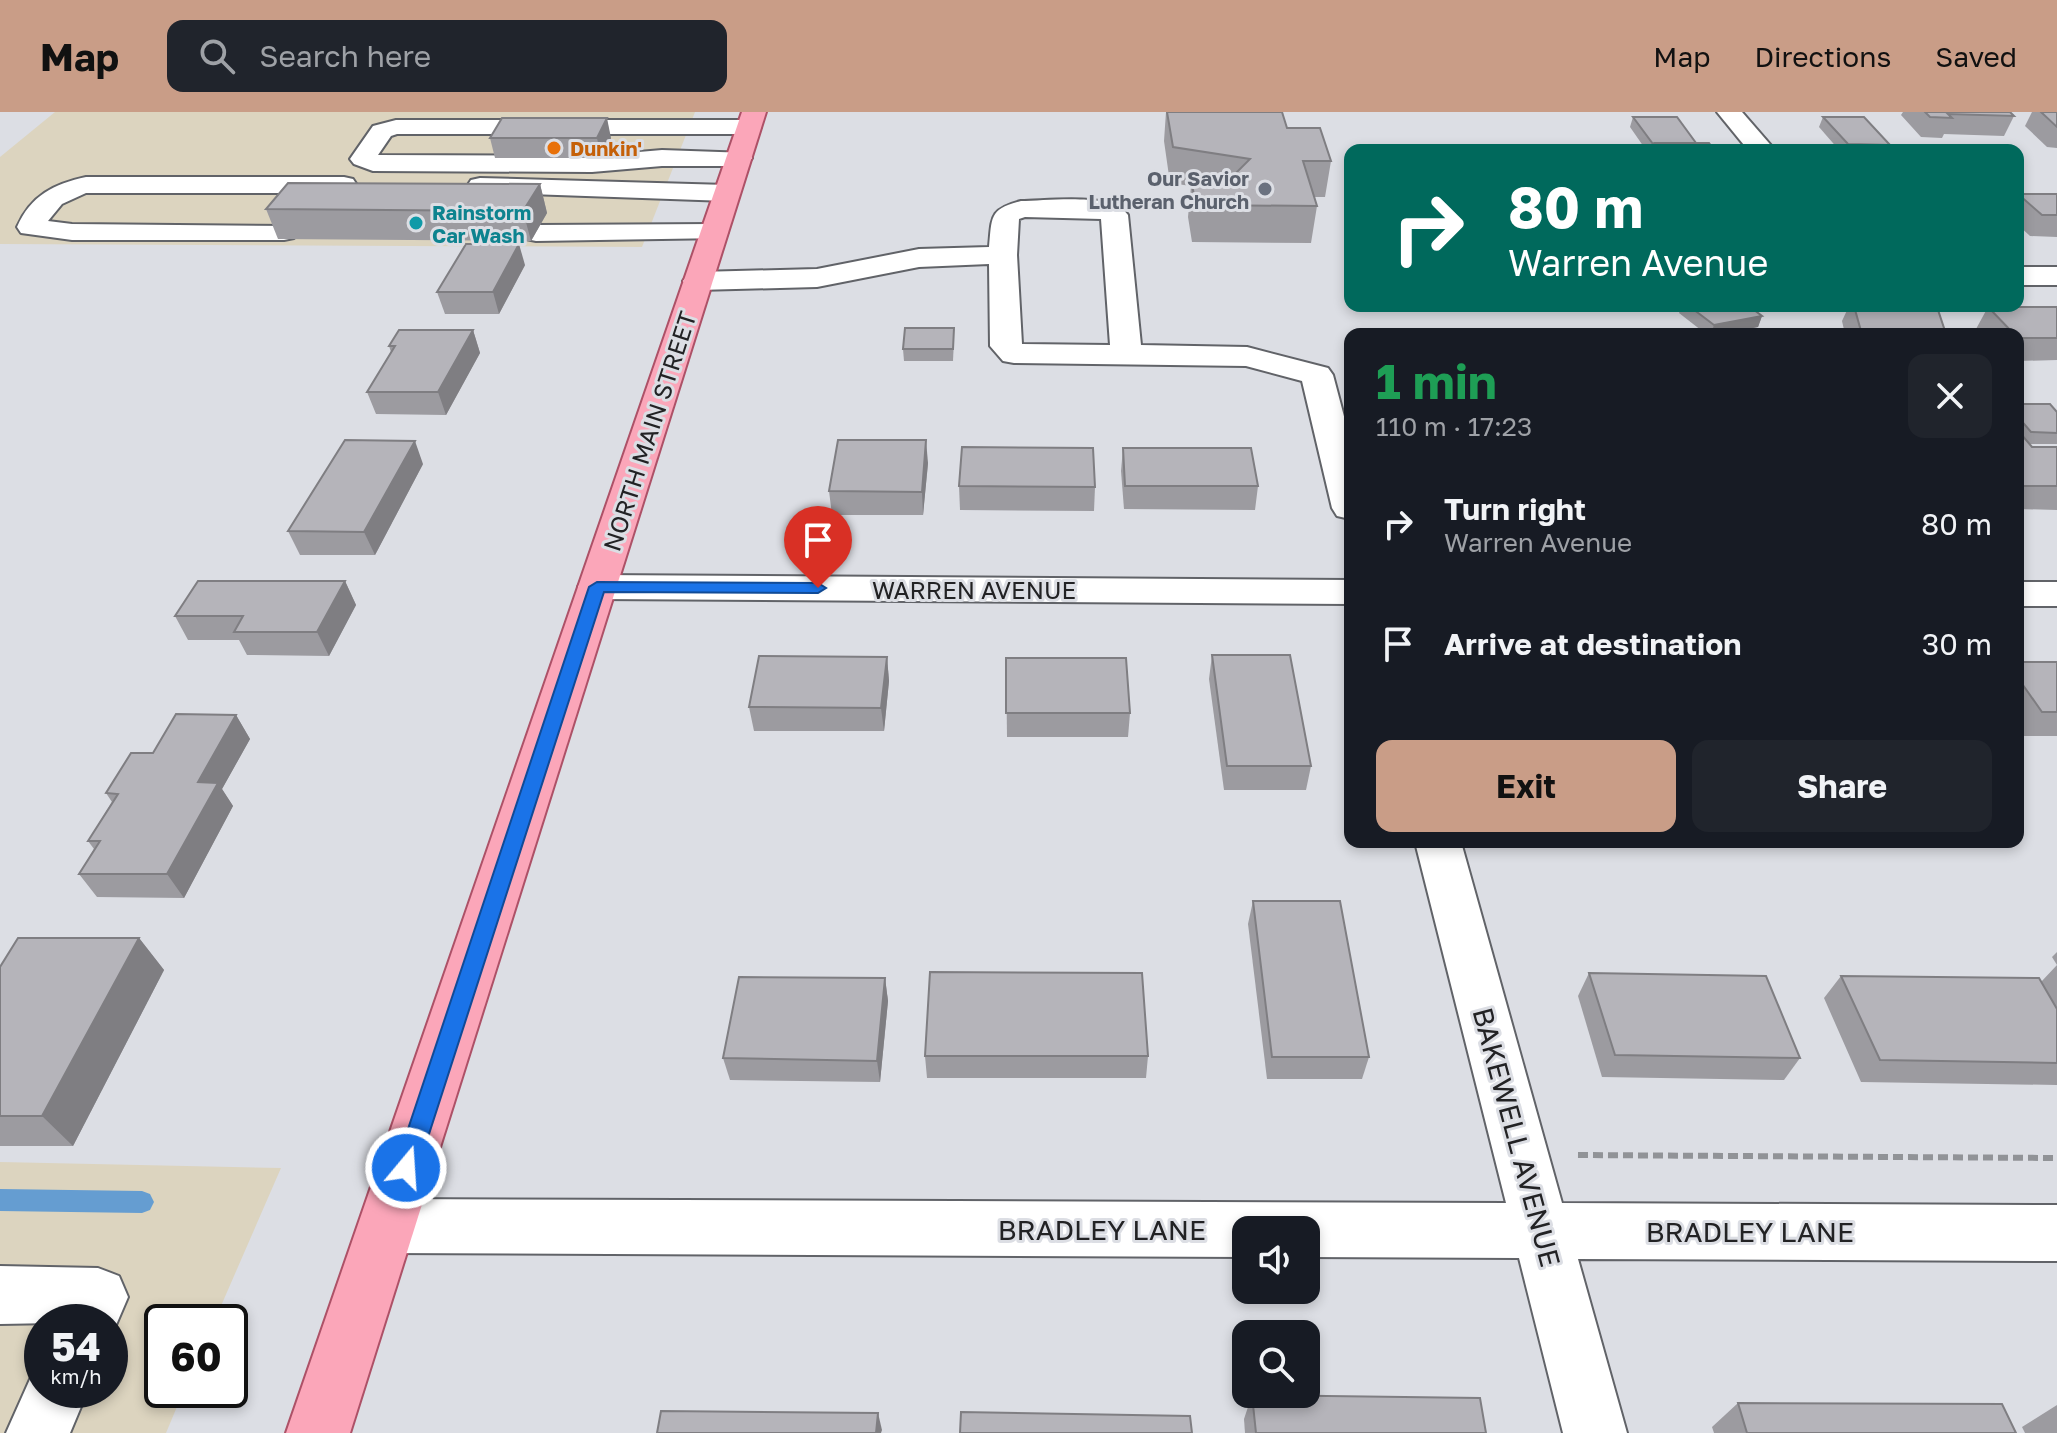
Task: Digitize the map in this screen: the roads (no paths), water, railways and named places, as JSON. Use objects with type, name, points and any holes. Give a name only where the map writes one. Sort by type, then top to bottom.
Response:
[{"type":"main road","name":"NORTH MAIN STREET","points":[[318,1433],[742,147]]},
{"type":"street","points":[[1729,112],[1757,144]]},
{"type":"street","points":[[628,126],[742,147],[592,164],[373,163],[363,159],[382,131],[396,127],[628,126]]},
{"type":"street","points":[[628,126],[647,145],[641,159]]},
{"type":"street","points":[[284,232],[72,232],[31,227],[35,215],[63,190],[86,185],[573,187],[612,191],[742,147]]},
{"type":"street","points":[[160,232],[178,222],[215,185]]},
{"type":"street","points":[[565,233],[592,221],[605,206],[612,191]]},
{"type":"street","points":[[1126,354],[1114,215],[1104,209],[1021,209],[1006,215],[1003,255],[1006,346],[1014,354],[1247,357],[1317,375],[1344,485]]},
{"type":"street","points":[[536,233],[714,232]]},
{"type":"street","points":[[698,281],[817,278],[919,258],[1003,255]]},
{"type":"street","points":[[2024,276],[2057,276]]},
{"type":"street","name":"WARREN AVENUE","points":[[597,587],[1344,592]]},
{"type":"street","points":[[2024,594],[2057,594]]},
{"type":"street","name":"BAKEWELL AVENUE","points":[[1440,848],[1595,1433]]},
{"type":"street","name":"BRADLEY LANE","points":[[387,1226],[2057,1233]]},
{"type":"street","points":[[0,1295],[98,1297],[95,1304]]},
{"type":"street","points":[[38,1433],[49,1408]]},
{"type":"waterway","points":[[0,1200],[142,1202]]},
{"type":"place","name":"Dunkin'","points":[[554,148]]},
{"type":"place","name":"Our Savior Lutheran Church","points":[[1265,189]]},
{"type":"place","name":"Rainstorm Car Wash","points":[[416,223]]}]
